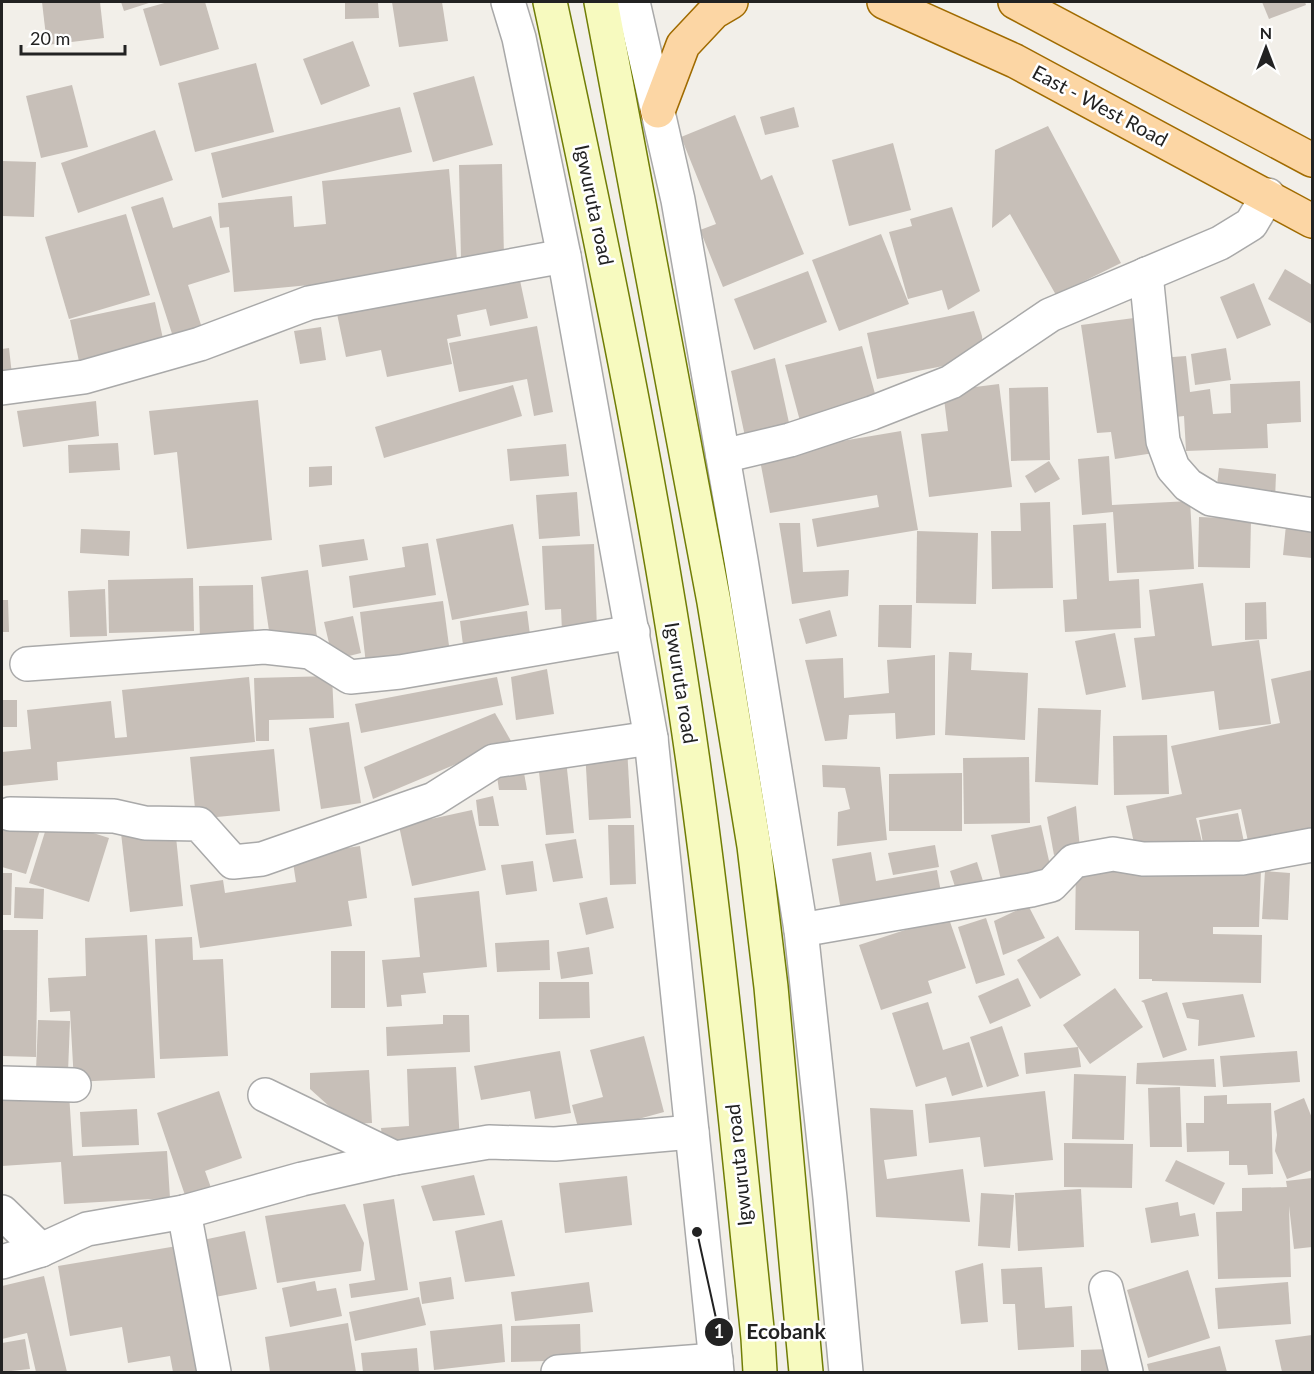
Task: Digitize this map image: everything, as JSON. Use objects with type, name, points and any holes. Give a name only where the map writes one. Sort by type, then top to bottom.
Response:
[{"type":"main road","name":"Igwuruta road","points":[[550,2],[603,242],[638,428],[686,716],[706,852],[760,1372]]},
{"type":"main road","points":[[601,2],[714,602],[754,846],[771,987],[806,1372]]},
{"type":"main road","points":[[658,111],[683,45],[714,12],[731,2]]},
{"type":"main road","name":"East - West Road","points":[[884,2],[1016,61],[1268,195],[1312,221]]},
{"type":"main road","points":[[1015,2],[1312,160]]},
{"type":"street","points":[[508,2],[519,38],[564,256],[651,738],[717,1366],[558,1372]]},
{"type":"street","points":[[633,2],[678,201],[723,456],[801,930],[846,1372]]},
{"type":"street","points":[[723,456],[790,440],[872,413],[951,382],[1050,315],[1220,243],[1251,224],[1268,195]]},
{"type":"street","points":[[2,388],[84,378],[200,344],[309,303],[564,256]]},
{"type":"street","points":[[1146,274],[1163,441],[1173,468],[1188,485],[1211,499],[1312,515]]},
{"type":"street","points":[[27,664],[265,647],[310,652],[350,677],[400,672],[633,632]]},
{"type":"street","points":[[10,814],[114,816],[145,823],[199,824],[232,862],[262,859],[434,800],[494,761],[651,738]]},
{"type":"street","points":[[801,930],[1031,890],[1051,885],[1074,861],[1113,854],[1143,859],[1242,858],[1312,844]]},
{"type":"street","points":[[2,1083],[74,1086]]},
{"type":"street","points":[[265,1095],[395,1158]]},
{"type":"street","points":[[2,1262],[41,1250],[87,1229],[184,1212],[302,1179],[395,1158],[489,1142],[555,1144],[692,1132]]},
{"type":"street","points":[[2,1212],[41,1250]]},
{"type":"street","points":[[184,1212],[214,1372]]},
{"type":"street","points":[[1107,1288],[1126,1372]]},
{"type":"building","points":[[42,2],[100,2],[104,38],[47,45]]},
{"type":"building","points":[[121,2],[152,2],[124,11]]},
{"type":"building","points":[[168,2],[205,2],[219,49],[160,66],[143,9]]},
{"type":"building","points":[[345,2],[378,2],[379,18],[345,19]]},
{"type":"building","points":[[392,2],[442,2],[448,41],[399,47]]},
{"type":"building","points":[[1262,2],[1305,2],[1306,5],[1269,19]]},
{"type":"building","points":[[353,41],[370,86],[321,105],[303,59]]},
{"type":"building","points":[[256,63],[274,132],[195,152],[178,83]]},
{"type":"building","points":[[474,76],[493,145],[433,162],[413,93]]},
{"type":"building","points":[[72,85],[88,147],[41,158],[26,96]]},
{"type":"building","points":[[400,107],[412,152],[222,198],[211,153]]},
{"type":"building","points":[[794,107],[799,127],[765,135],[760,117]]},
{"type":"building","points":[[735,115],[761,180],[772,175],[804,254],[723,287],[700,230],[716,224],[681,137]]},
{"type":"building","points":[[1048,126],[1121,263],[1056,295],[1010,214],[992,228],[995,150]]},
{"type":"building","points":[[155,130],[173,180],[78,213],[61,163]]},
{"type":"building","points":[[893,143],[911,210],[849,226],[832,160]]},
{"type":"building","points":[[2,161],[36,162],[34,217],[2,216]]},
{"type":"building","points":[[502,164],[504,258],[461,259],[459,165]]},
{"type":"building","points":[[449,169],[458,271],[234,292],[229,227],[220,228],[218,203],[292,196],[294,227],[326,224],[322,181]]},
{"type":"building","points":[[163,197],[173,228],[211,216],[230,272],[188,285],[204,334],[175,343],[131,207]]},
{"type":"building","points":[[952,207],[980,291],[948,310],[942,290],[908,299],[889,232],[912,226],[910,219]]},
{"type":"building","points":[[126,214],[150,295],[69,319],[45,237]]},
{"type":"building","points":[[881,234],[909,304],[839,331],[812,260]]},
{"type":"building","points":[[1285,269],[1312,285],[1312,324],[1268,299]]},
{"type":"building","points":[[518,271],[528,318],[490,326],[486,309],[457,315],[461,336],[447,339],[452,364],[387,377],[381,350],[346,357],[336,309]]},
{"type":"building","points":[[808,271],[827,322],[754,350],[734,299]]},
{"type":"building","points":[[1254,283],[1271,325],[1237,339],[1220,297]]},
{"type":"building","points":[[155,302],[165,348],[80,366],[70,320]]},
{"type":"building","points":[[974,311],[982,336],[984,358],[877,379],[867,333]]},
{"type":"building","points":[[1134,318],[1154,453],[1115,459],[1111,432],[1097,433],[1081,325]]},
{"type":"building","points":[[537,326],[553,412],[534,416],[527,379],[459,392],[449,343]]},
{"type":"building","points":[[321,327],[326,360],[300,364],[294,331]]},
{"type":"building","points":[[862,346],[877,401],[800,421],[785,365]]},
{"type":"building","points":[[9,348],[12,375],[2,377],[2,349]]},
{"type":"building","points":[[1226,348],[1231,380],[1195,385],[1191,354]]},
{"type":"building","points":[[1186,356],[1190,392],[1210,389],[1213,414],[1231,413],[1230,384],[1300,381],[1301,422],[1267,424],[1268,448],[1186,451],[1184,416],[1166,418],[1160,358]]},
{"type":"building","points":[[775,358],[791,432],[746,441],[731,371]]},
{"type":"building","points":[[999,384],[1012,487],[929,497],[921,434],[948,431],[943,391]]},
{"type":"building","points":[[513,385],[522,416],[384,458],[375,427]]},
{"type":"building","points":[[1048,387],[1050,460],[1011,461],[1009,388]]},
{"type":"building","points":[[258,400],[272,540],[187,549],[177,452],[154,455],[149,411]]},
{"type":"building","points":[[96,401],[99,436],[23,447],[17,411]]},
{"type":"building","points":[[901,431],[918,530],[817,547],[812,519],[879,507],[877,495],[770,513],[759,455]]},
{"type":"building","points":[[118,443],[120,470],[69,473],[68,445]]},
{"type":"building","points":[[566,444],[569,476],[510,481],[507,449]]},
{"type":"building","points":[[1109,456],[1112,505],[1190,501],[1194,569],[1117,573],[1113,512],[1082,515],[1078,459]]},
{"type":"building","points":[[1049,461],[1060,479],[1035,493],[1025,476]]},
{"type":"building","points":[[332,466],[332,485],[309,487],[309,467]]},
{"type":"building","points":[[1219,468],[1276,474],[1275,500],[1216,493]]},
{"type":"building","points":[[577,492],[580,536],[539,539],[536,495]]},
{"type":"building","points":[[1050,502],[1053,588],[992,589],[991,531],[1021,531],[1020,503]]},
{"type":"building","points":[[1199,517],[1251,519],[1250,568],[1198,567]]},
{"type":"building","points":[[779,523],[800,523],[803,572],[849,570],[848,596],[792,604]]},
{"type":"building","points":[[1106,523],[1109,581],[1139,579],[1141,628],[1065,632],[1063,600],[1077,599],[1073,525]]},
{"type":"building","points":[[513,524],[529,605],[452,620],[436,539]]},
{"type":"building","points":[[1286,525],[1312,527],[1312,558],[1283,555]]},
{"type":"building","points":[[81,529],[130,531],[129,556],[80,553]]},
{"type":"building","points":[[917,531],[978,533],[976,604],[916,603]]},
{"type":"building","points":[[364,539],[368,560],[322,567],[319,545]]},
{"type":"building","points":[[428,543],[436,595],[353,608],[349,576],[405,567],[402,547]]},
{"type":"building","points":[[594,544],[597,630],[562,632],[561,609],[545,610],[542,546]]},
{"type":"building","points":[[308,570],[317,637],[271,644],[261,577]]},
{"type":"building","points":[[193,578],[194,631],[109,633],[108,580]]},
{"type":"building","points":[[1203,583],[1212,646],[1259,640],[1271,724],[1219,730],[1214,691],[1142,700],[1134,638],[1155,636],[1149,590]]},
{"type":"building","points":[[253,585],[254,642],[200,644],[199,586]]},
{"type":"building","points":[[105,589],[107,636],[70,637],[68,591]]},
{"type":"building","points":[[2,600],[8,600],[9,632],[2,632]]},
{"type":"building","points":[[443,601],[450,653],[366,664],[360,612]]},
{"type":"building","points":[[1266,602],[1267,639],[1245,640],[1245,603]]},
{"type":"building","points":[[879,605],[912,605],[911,648],[878,647]]},
{"type":"building","points":[[830,610],[837,636],[806,644],[799,619]]},
{"type":"building","points":[[527,611],[530,635],[463,645],[460,621]]},
{"type":"building","points":[[353,616],[361,653],[333,660],[324,622]]},
{"type":"building","points":[[1115,633],[1126,687],[1086,695],[1075,641]]},
{"type":"building","points":[[949,652],[972,653],[971,670],[1028,673],[1025,740],[945,735]]},
{"type":"building","points":[[935,655],[935,735],[896,739],[895,713],[849,715],[847,739],[825,741],[805,660],[843,658],[844,698],[889,693],[887,660]]},
{"type":"building","points":[[547,669],[554,714],[516,720],[511,677]]},
{"type":"building","points":[[1312,670],[1312,832],[1249,846],[1241,809],[1196,818],[1202,842],[1137,857],[1126,806],[1182,794],[1171,746],[1280,723],[1271,679]]},
{"type":"building","points":[[332,676],[334,718],[269,720],[269,741],[256,741],[254,678]]},
{"type":"building","points":[[249,677],[255,742],[57,762],[58,780],[2,786],[2,752],[31,749],[27,710],[111,701],[115,738],[127,737],[122,690]]},
{"type":"building","points":[[497,677],[503,705],[361,733],[355,704]]},
{"type":"building","points":[[2,700],[17,700],[17,727],[2,727]]},
{"type":"building","points":[[1038,708],[1101,710],[1098,785],[1035,782]]},
{"type":"building","points":[[495,713],[511,741],[373,799],[364,767]]},
{"type":"building","points":[[349,722],[361,803],[321,809],[309,728]]},
{"type":"building","points":[[1167,735],[1169,794],[1114,795],[1113,736]]},
{"type":"building","points":[[627,747],[631,818],[589,820],[585,750]]},
{"type":"building","points":[[274,749],[280,811],[196,819],[190,757]]},
{"type":"building","points":[[1029,757],[1030,823],[964,824],[963,758]]},
{"type":"building","points":[[566,760],[574,833],[546,835],[538,763]]},
{"type":"building","points":[[822,765],[880,767],[887,840],[837,846],[838,812],[850,809],[845,788],[823,787]]},
{"type":"building","points":[[523,767],[527,790],[499,790],[496,769]]},
{"type":"building","points":[[962,773],[962,831],[889,831],[889,774]]},
{"type":"building","points":[[493,796],[499,826],[479,826],[476,800]]},
{"type":"building","points":[[1076,806],[1080,849],[1054,855],[1047,817]]},
{"type":"building","points":[[472,810],[486,870],[412,886],[399,826]]},
{"type":"building","points":[[1238,813],[1245,847],[1205,855],[1199,820]]},
{"type":"building","points":[[2,818],[40,830],[26,874],[2,867]]},
{"type":"building","points":[[49,819],[109,838],[89,902],[29,883]]},
{"type":"building","points":[[608,825],[634,825],[636,884],[610,885]]},
{"type":"building","points":[[1041,825],[1052,874],[1002,885],[991,835]]},
{"type":"building","points":[[175,827],[183,906],[130,912],[121,833]]},
{"type":"building","points":[[576,839],[583,878],[553,882],[545,844]]},
{"type":"building","points":[[935,845],[939,867],[893,875],[888,853]]},
{"type":"building","points":[[360,846],[367,898],[348,901],[352,926],[200,948],[190,885],[223,880],[225,893],[296,882],[292,856]]},
{"type":"building","points":[[871,852],[876,881],[937,870],[942,898],[842,916],[832,859]]},
{"type":"building","points":[[533,861],[537,891],[506,895],[501,865]]},
{"type":"building","points":[[977,862],[983,881],[956,890],[950,871]]},
{"type":"building","points":[[1076,865],[1261,869],[1259,927],[1213,927],[1213,934],[1262,935],[1261,983],[1139,979],[1139,931],[1075,930]]},
{"type":"building","points":[[1265,871],[1290,873],[1288,920],[1262,919]]},
{"type":"building","points":[[2,873],[12,873],[11,915],[2,915]]},
{"type":"building","points":[[15,887],[44,889],[43,919],[14,918]]},
{"type":"building","points":[[479,891],[487,967],[423,973],[426,993],[401,995],[402,1006],[387,1007],[382,960],[420,957],[414,898]]},
{"type":"building","points":[[607,897],[614,928],[586,935],[579,903]]},
{"type":"building","points":[[1028,905],[1045,938],[1003,955],[994,921]]},
{"type":"building","points":[[948,916],[966,968],[928,981],[932,993],[881,1010],[859,945]]},
{"type":"building","points":[[986,918],[1005,975],[976,984],[958,927]]},
{"type":"building","points":[[2,930],[38,930],[36,1057],[2,1056]]},
{"type":"building","points":[[147,935],[155,1078],[74,1082],[70,1011],[50,1012],[48,978],[86,976],[85,938]]},
{"type":"building","points":[[1058,936],[1081,975],[1040,999],[1017,960]]},
{"type":"building","points":[[192,937],[193,960],[223,959],[228,1056],[160,1059],[155,939]]},
{"type":"building","points":[[549,940],[550,970],[497,972],[495,943]]},
{"type":"building","points":[[589,947],[593,974],[561,979],[557,952]]},
{"type":"building","points":[[331,951],[365,951],[365,1008],[331,1008]]},
{"type":"building","points":[[1018,978],[1031,1006],[990,1024],[978,996]]},
{"type":"building","points":[[539,982],[589,982],[590,1018],[539,1019]]},
{"type":"building","points":[[1115,988],[1143,1027],[1090,1064],[1063,1025]]},
{"type":"building","points":[[1167,992],[1187,1050],[1163,1058],[1144,1003],[1141,1001]]},
{"type":"building","points":[[1243,994],[1255,1037],[1198,1046],[1199,1020],[1187,1018],[1182,1003]]},
{"type":"building","points":[[928,1002],[943,1050],[969,1042],[983,1087],[952,1096],[946,1077],[916,1087],[892,1013]]},
{"type":"building","points":[[443,1015],[469,1015],[470,1052],[387,1056],[386,1027],[443,1024]]},
{"type":"building","points":[[38,1020],[70,1021],[68,1072],[36,1071]]},
{"type":"building","points":[[1002,1026],[1019,1076],[987,1087],[970,1037]]},
{"type":"building","points":[[644,1036],[664,1112],[580,1135],[572,1105],[603,1097],[590,1050]]},
{"type":"building","points":[[1078,1047],[1081,1067],[1026,1074],[1024,1053]]},
{"type":"building","points":[[560,1051],[571,1113],[535,1119],[530,1091],[481,1100],[474,1066]]},
{"type":"building","points":[[1297,1051],[1300,1082],[1223,1087],[1220,1056]]},
{"type":"building","points":[[1214,1059],[1216,1087],[1136,1084],[1137,1063]]},
{"type":"building","points":[[456,1067],[460,1144],[383,1147],[381,1128],[409,1126],[407,1069]]},
{"type":"building","points":[[369,1070],[372,1123],[349,1124],[310,1089],[310,1073]]},
{"type":"building","points":[[1074,1074],[1126,1076],[1124,1140],[1072,1139]]},
{"type":"building","points":[[1180,1087],[1182,1147],[1150,1147],[1148,1088]]},
{"type":"building","points":[[219,1091],[242,1158],[205,1171],[214,1196],[188,1204],[157,1113]]},
{"type":"building","points":[[1045,1091],[1053,1160],[984,1167],[980,1137],[929,1143],[925,1104]]},
{"type":"building","points":[[69,1093],[73,1156],[167,1151],[170,1198],[64,1204],[61,1162],[2,1166],[2,1097]]},
{"type":"building","points":[[1227,1095],[1227,1104],[1271,1103],[1273,1174],[1248,1175],[1247,1165],[1229,1165],[1229,1151],[1187,1152],[1186,1123],[1204,1123],[1204,1096]]},
{"type":"building","points":[[1304,1098],[1312,1118],[1312,1170],[1287,1179],[1275,1151],[1277,1135],[1274,1111]]},
{"type":"building","points":[[870,1108],[913,1110],[917,1156],[884,1160],[887,1179],[963,1169],[970,1222],[876,1217]]},
{"type":"building","points":[[137,1109],[139,1145],[82,1147],[80,1112]]},
{"type":"building","points":[[1064,1143],[1133,1144],[1132,1188],[1064,1187]]},
{"type":"building","points":[[1176,1160],[1225,1183],[1214,1205],[1165,1181]]},
{"type":"building","points":[[474,1175],[485,1215],[433,1221],[421,1186]]},
{"type":"building","points":[[627,1176],[632,1225],[565,1233],[559,1183]]},
{"type":"building","points":[[1312,1178],[1312,1247],[1294,1249],[1289,1206],[1291,1277],[1218,1279],[1216,1212],[1242,1211],[1242,1188],[1287,1187],[1286,1181]]},
{"type":"building","points":[[1081,1189],[1084,1247],[1018,1251],[1015,1193]]},
{"type":"building","points":[[981,1193],[1014,1195],[1010,1248],[978,1246]]},
{"type":"building","points":[[394,1199],[408,1290],[351,1298],[349,1284],[375,1280],[363,1204]]},
{"type":"building","points":[[1178,1202],[1180,1216],[1195,1213],[1199,1236],[1151,1243],[1145,1208]]},
{"type":"building","points":[[345,1204],[364,1243],[361,1271],[277,1283],[265,1216]]},
{"type":"building","points":[[502,1220],[515,1276],[465,1282],[455,1231]]},
{"type":"building","points":[[245,1231],[257,1289],[215,1297],[203,1240]]},
{"type":"building","points":[[183,1245],[205,1372],[173,1372],[170,1356],[128,1363],[122,1327],[70,1336],[58,1266]]},
{"type":"building","points":[[983,1263],[988,1322],[961,1324],[955,1271]]},
{"type":"building","points":[[1042,1267],[1045,1308],[1072,1306],[1074,1347],[1018,1350],[1015,1304],[1003,1304],[1001,1269]]},
{"type":"building","points":[[1188,1270],[1210,1338],[1148,1358],[1127,1290]]},
{"type":"building","points":[[44,1276],[67,1372],[36,1372],[27,1333],[2,1339],[2,1286]]},
{"type":"building","points":[[451,1277],[454,1299],[422,1304],[419,1282]]},
{"type":"building","points":[[315,1281],[317,1291],[336,1288],[342,1316],[290,1327],[282,1288]]},
{"type":"building","points":[[589,1282],[593,1312],[515,1321],[511,1292]]},
{"type":"building","points":[[1288,1282],[1291,1324],[1218,1329],[1215,1288]]},
{"type":"building","points":[[419,1297],[426,1325],[355,1341],[349,1312]]},
{"type":"building","points":[[348,1323],[356,1372],[270,1372],[265,1337]]},
{"type":"building","points":[[502,1324],[505,1362],[434,1370],[430,1331]]},
{"type":"building","points":[[580,1324],[581,1360],[511,1362],[511,1326]]},
{"type":"building","points":[[1312,1335],[1312,1372],[1282,1372],[1275,1340]]},
{"type":"building","points":[[25,1339],[30,1369],[2,1372],[2,1343]]},
{"type":"building","points":[[1220,1346],[1227,1372],[1149,1372],[1147,1364]]},
{"type":"building","points":[[417,1348],[419,1372],[363,1372],[361,1353]]},
{"type":"building","points":[[1111,1349],[1112,1372],[1081,1372],[1081,1350]]},
{"type":"place","name":"Ecobank","points":[[697,1232]]}]
